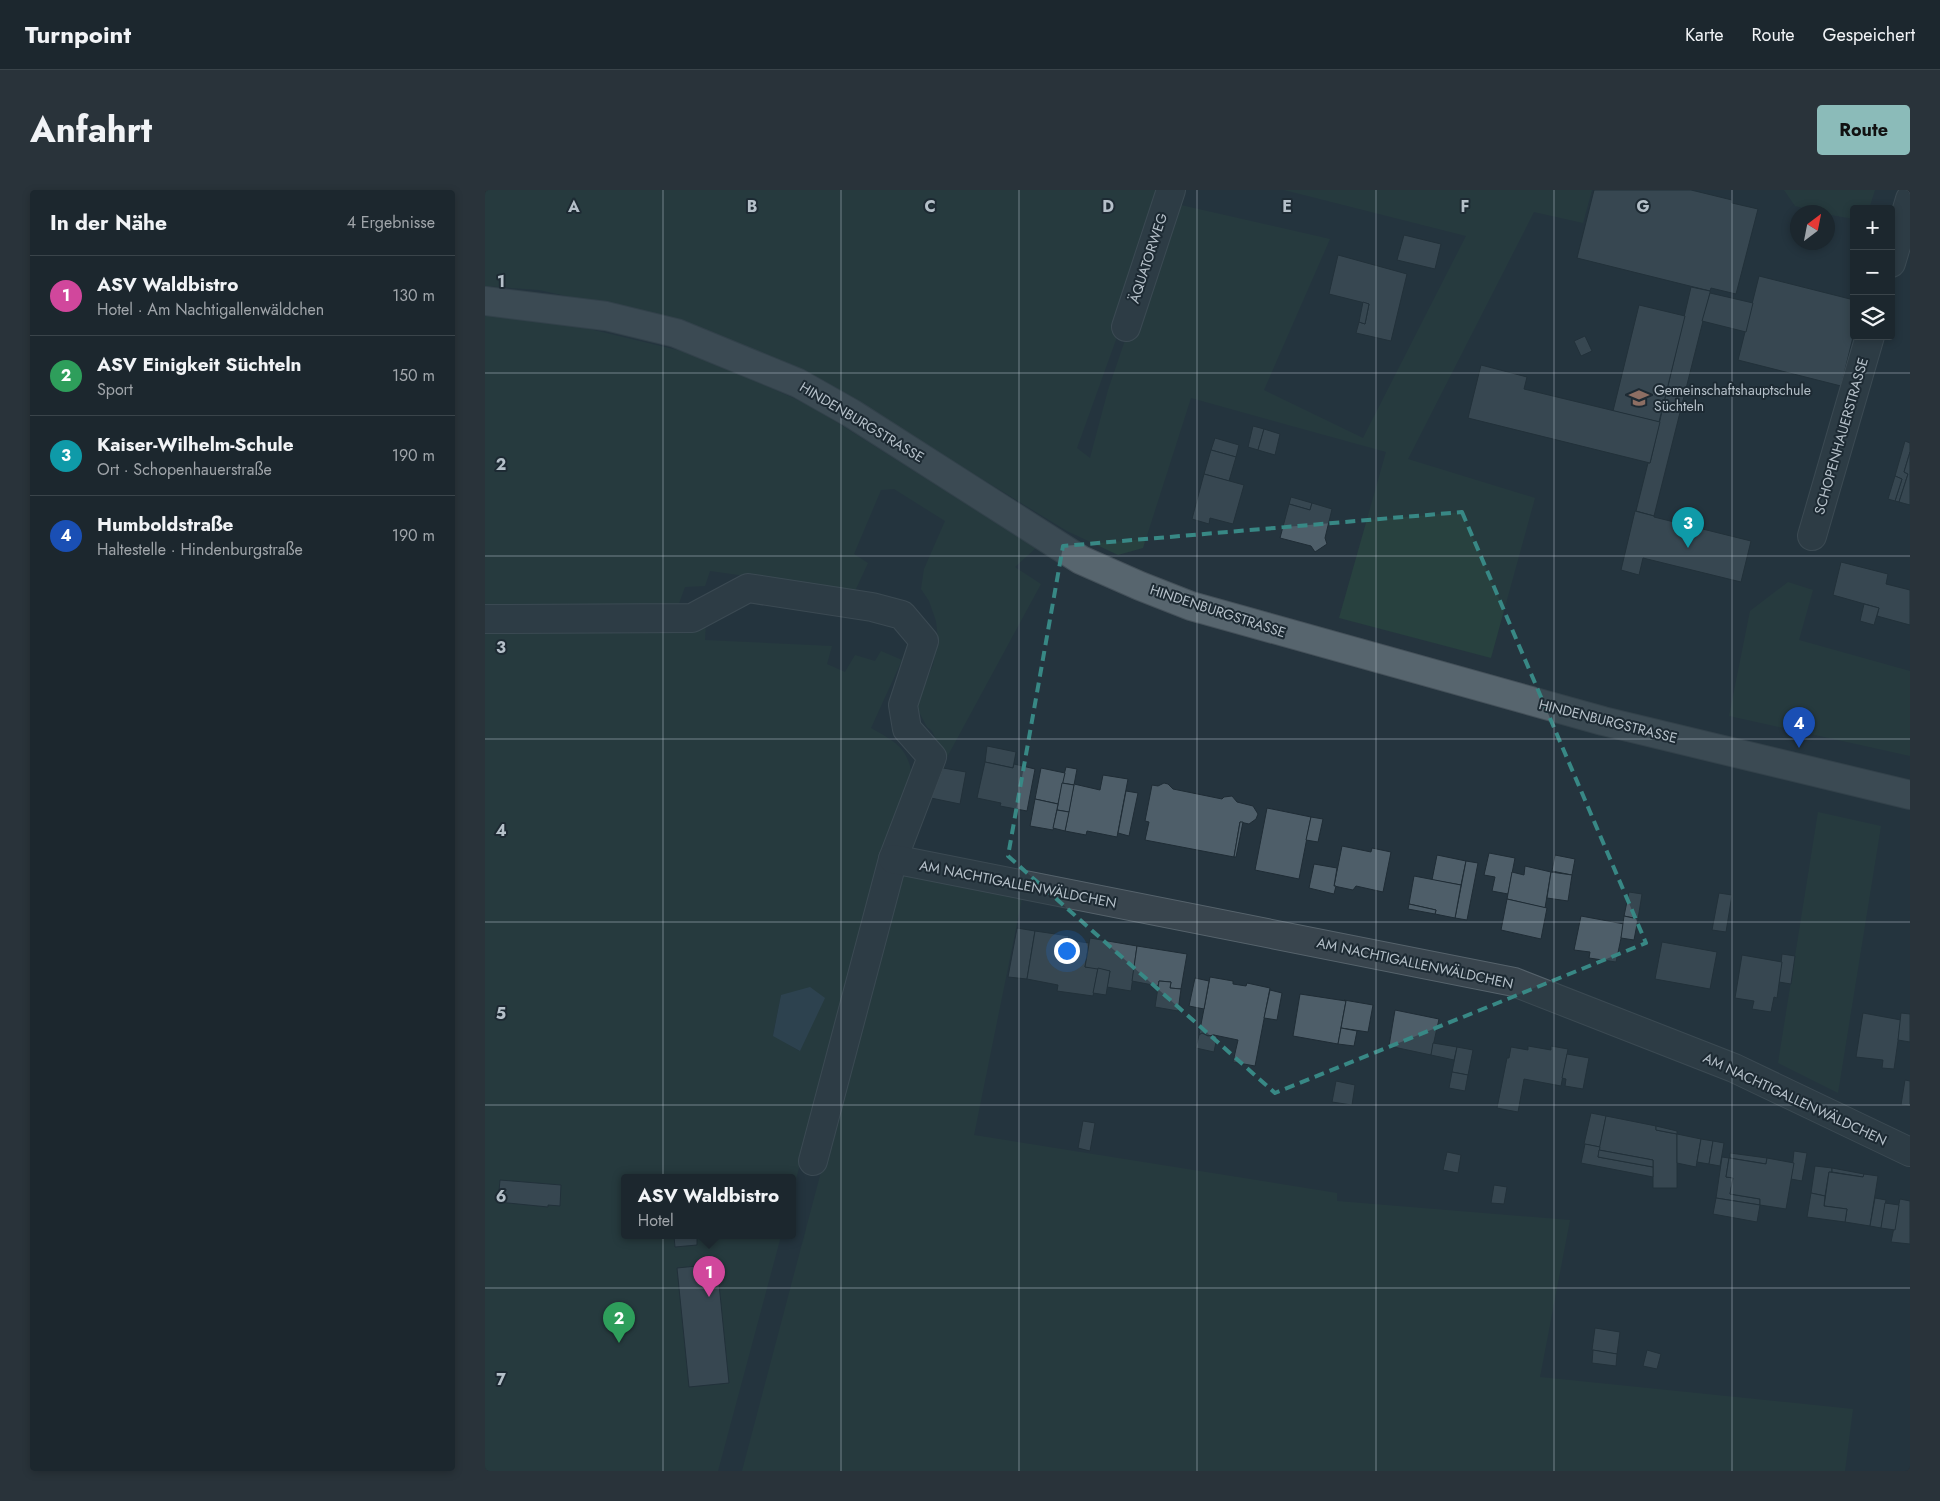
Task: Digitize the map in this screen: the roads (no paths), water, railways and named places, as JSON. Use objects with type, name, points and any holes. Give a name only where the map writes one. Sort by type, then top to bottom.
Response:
[{"type":"main road","name":"HINDENBURGSTRASSE","points":[[485,301],[606,316],[675,334],[798,383],[851,413],[1081,560],[1191,606],[1603,721],[1910,796]]},
{"type":"street","name":"ÄQUATORWEG","points":[[1126,327],[1171,190]]},
{"type":"street","points":[[1895,250],[1910,199]]},
{"type":"street","name":"SCHOPENHAUERSTRASSE","points":[[1812,536],[1869,340]]},
{"type":"street","points":[[485,619],[693,618],[748,588],[872,607],[902,615],[924,641],[903,704],[907,729],[932,757],[893,859],[813,1161]]},
{"type":"street","name":"AM NACHTIGALLENWÄLDCHEN","points":[[893,859],[1514,982],[1734,1068],[1910,1152]]},
{"type":"water","points":[[810,987],[825,998],[800,1051],[773,1036],[781,995]]},
{"type":"place","name":"Gemeinschaftshauptschule Süchteln","points":[[1639,398]]},
{"type":"place","name":"Kaiser-Wilhelm-Schule","points":[[1688,548]]},
{"type":"place","name":"Humboldstraße","points":[[1799,748]]},
{"type":"place","name":"ASV Waldbistro","points":[[709,1297]]},
{"type":"place","name":"ASV Einigkeit Süchteln","points":[[619,1343]]}]
